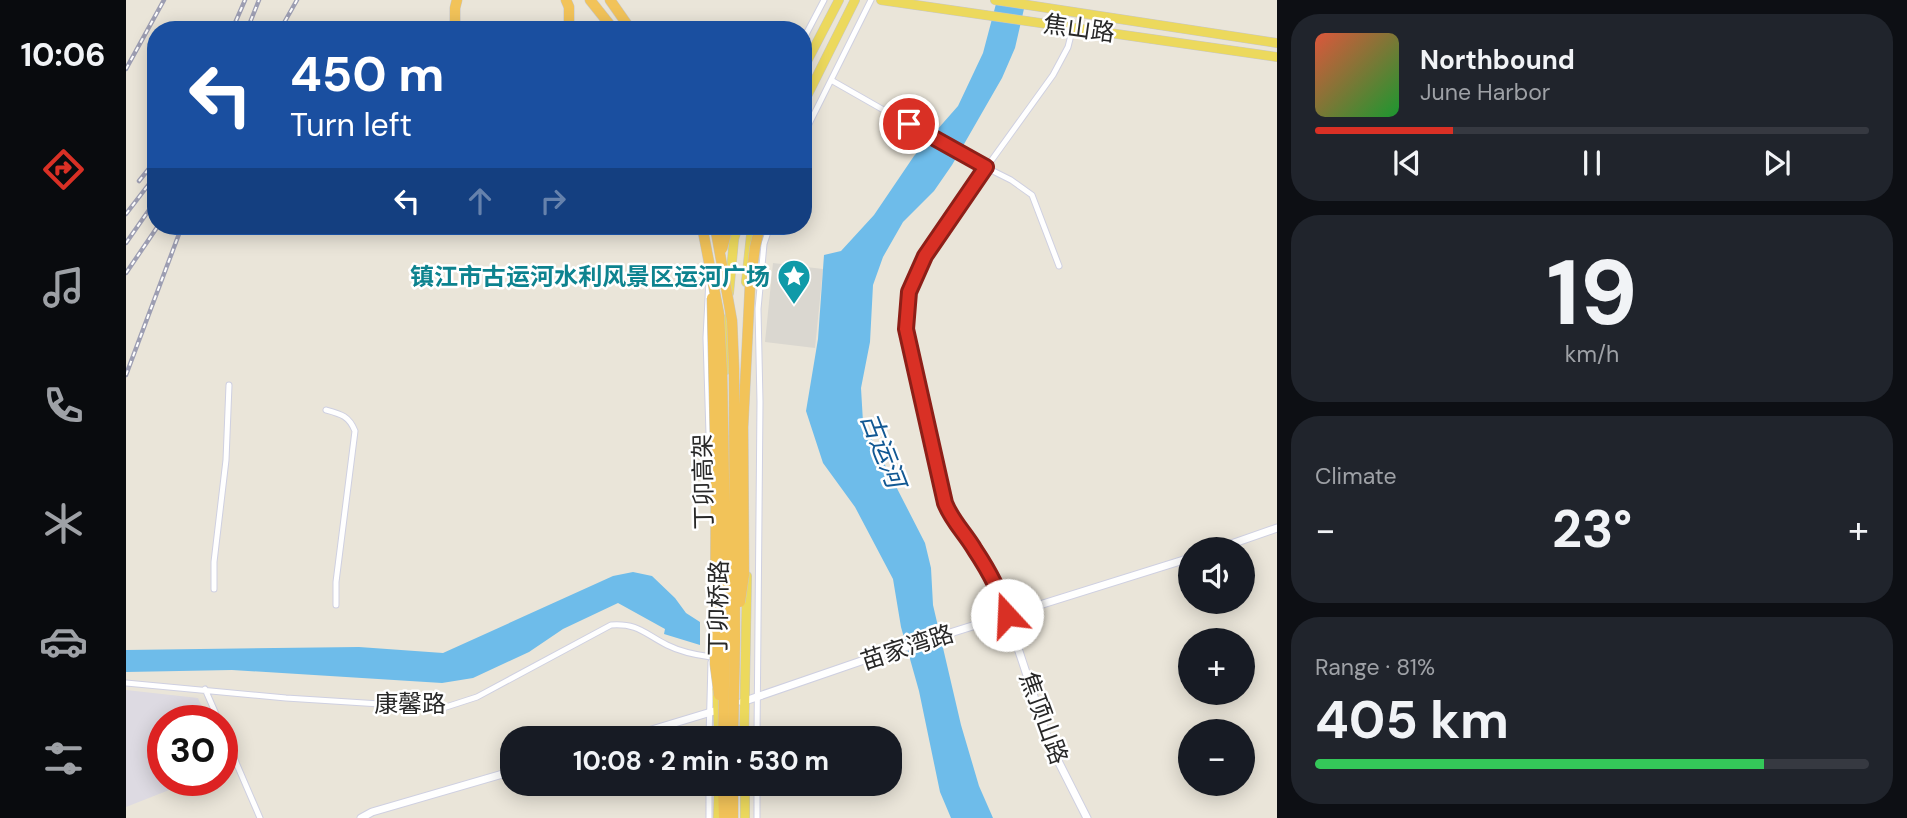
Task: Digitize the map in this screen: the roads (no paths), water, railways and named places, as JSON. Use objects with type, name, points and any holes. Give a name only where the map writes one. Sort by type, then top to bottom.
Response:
[{"type":"highway","points":[[456,21],[457,0]]},
{"type":"highway","points":[[565,0],[569,7],[569,21]]},
{"type":"highway","points":[[590,0],[607,21]]},
{"type":"highway","points":[[610,0],[625,21]]},
{"type":"highway","name":"丁卯高架","points":[[704,235],[719,313],[722,371],[726,583],[722,726]]},
{"type":"highway","name":"丁卯高架","points":[[718,235],[732,321],[734,369],[733,726]]},
{"type":"highway","points":[[721,726],[715,664],[716,491],[711,300],[726,235]]},
{"type":"highway","points":[[735,641],[744,575],[743,427],[750,286],[758,235]]},
{"type":"highway","points":[[722,796],[723,818]]},
{"type":"highway","points":[[733,796],[733,818]]},
{"type":"main road","points":[[812,52],[839,0]]},
{"type":"main road","points":[[812,86],[855,0]]},
{"type":"main road","name":"焦山路","points":[[881,0],[1277,57]]},
{"type":"main road","name":"焦山路","points":[[995,0],[1277,43]]},
{"type":"main road","name":"丁卯桥路","points":[[718,726],[713,712],[729,293],[735,235]]},
{"type":"main road","name":"丁卯桥路","points":[[744,726],[748,528],[745,301],[751,235]]},
{"type":"main road","points":[[718,818],[720,796]]},
{"type":"main road","points":[[745,796],[745,818]]},
{"type":"street","points":[[812,23],[824,0]]},
{"type":"street","points":[[812,118],[871,0]]},
{"type":"street","points":[[1007,615],[995,582],[974,548],[952,521],[945,503],[906,329],[909,292],[925,256],[1053,75],[1068,47],[1073,27]]},
{"type":"street","points":[[831,80],[1011,180],[1032,195],[1059,266]]},
{"type":"street","points":[[711,726],[712,540],[706,338],[709,264],[715,235]]},
{"type":"street","points":[[757,726],[760,402],[758,309],[767,235]]},
{"type":"street","points":[[214,589],[214,562],[226,460],[229,385]]},
{"type":"street","points":[[327,410],[344,415],[355,430],[336,582],[336,605]]},
{"type":"street","points":[[1251,537],[1277,528]]},
{"type":"street","name":"苗家湾路","points":[[666,726],[955,631],[1178,562]]},
{"type":"street","name":"焦顶山路","points":[[1007,615],[1050,745],[1087,818]]},
{"type":"street","name":"康馨路","points":[[126,683],[286,698],[443,708],[477,696],[611,625],[626,624],[640,628],[678,650],[711,657]]},
{"type":"street","points":[[205,689],[212,705]]},
{"type":"street","points":[[238,767],[260,818]]},
{"type":"street","points":[[361,818],[372,812],[500,775]]},
{"type":"street","points":[[709,796],[709,818]]},
{"type":"street","points":[[757,796],[757,818]]},
{"type":"water","points":[[997,0],[1026,0],[1015,48],[1002,78],[952,165],[934,191],[903,222],[883,257],[873,285],[870,342],[861,388],[863,422],[925,543],[931,568],[933,605],[961,725],[979,786],[993,818],[951,818],[940,792],[919,691],[901,627],[893,579],[855,507],[823,463],[806,411],[818,339],[824,255],[841,251],[874,215],[914,156],[958,106],[983,53]]},
{"type":"water","points":[[633,572],[652,576],[686,613],[700,622],[700,645],[664,634],[665,629],[618,603],[563,629],[529,652],[473,678],[442,683],[232,670],[126,672],[126,650],[359,647],[443,653],[613,576]]},
{"type":"railway","points":[[152,21],[164,0]]},
{"type":"railway","points":[[236,21],[245,0]]},
{"type":"railway","points":[[251,21],[259,0]]},
{"type":"railway","points":[[285,21],[297,0]]},
{"type":"railway","points":[[126,69],[147,31]]},
{"type":"railway","points":[[139,181],[147,171]]},
{"type":"railway","points":[[126,214],[147,187]]},
{"type":"railway","points":[[126,243],[147,213]]},
{"type":"railway","points":[[126,273],[152,235]]},
{"type":"railway","points":[[126,375],[179,235]]},
{"type":"place","name":"镇江市古运河水利风景区运河广场","points":[[794,306]]},
{"type":"water label","name":"古运河","points":[[883,450]]}]
